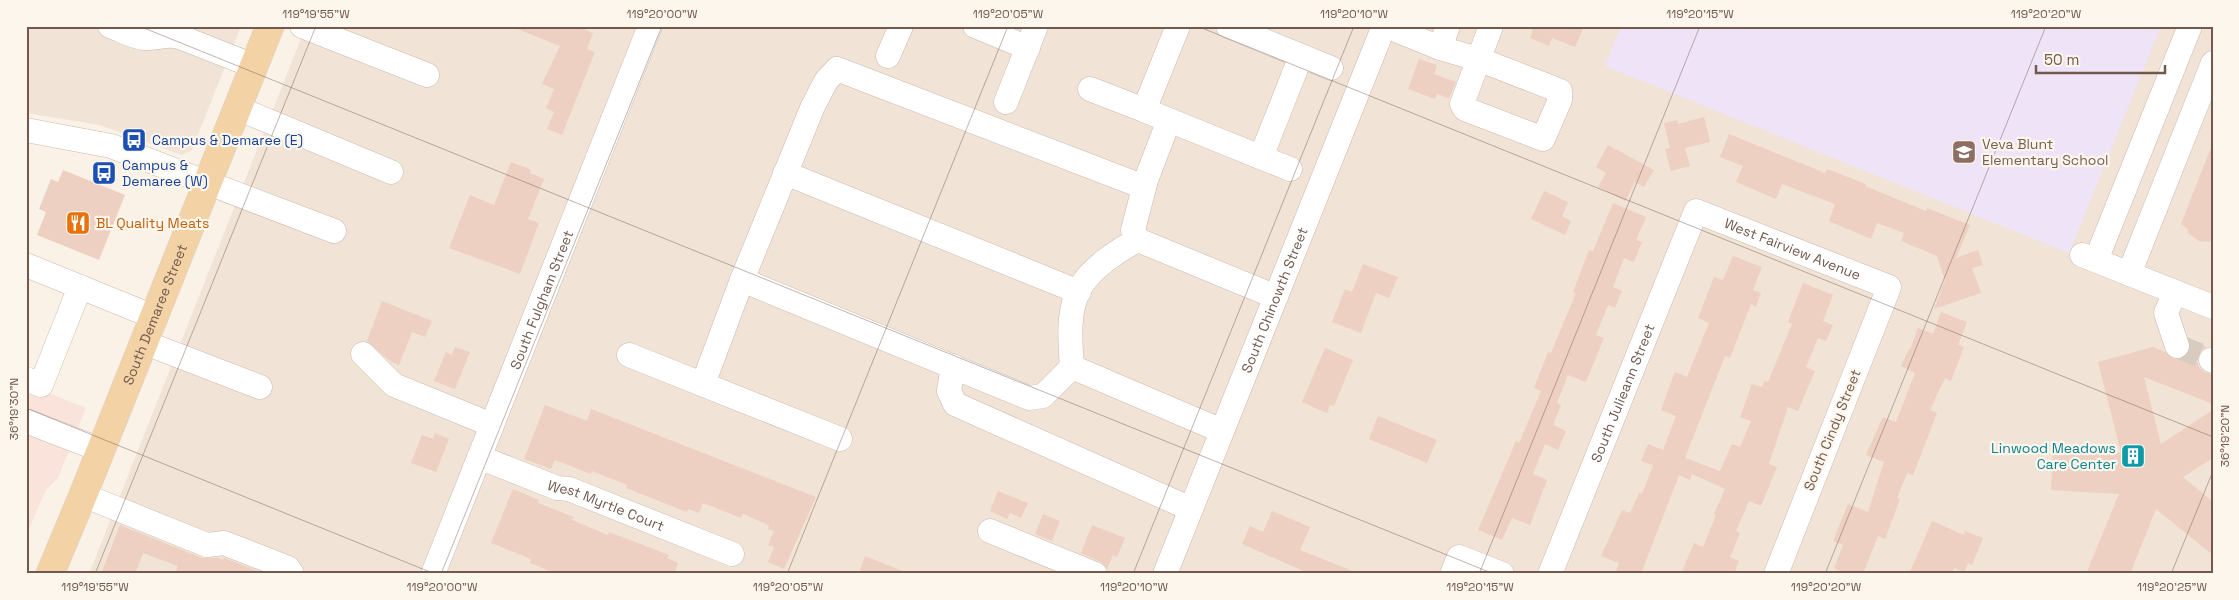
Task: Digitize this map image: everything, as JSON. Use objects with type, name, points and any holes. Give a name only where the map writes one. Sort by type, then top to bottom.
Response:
[{"type":"main road","name":"South Demaree Street","points":[[50,574],[270,26]]},
{"type":"street","points":[[110,26],[138,37],[146,38],[170,34],[180,36],[254,66]]},
{"type":"street","points":[[302,26],[427,75]]},
{"type":"street","name":"South Fulgham Street","points":[[433,574],[650,26]]},
{"type":"street","points":[[888,56],[901,26]]},
{"type":"street","points":[[975,26],[1032,37],[1006,102]]},
{"type":"street","points":[[1144,110],[1178,26]]},
{"type":"street","points":[[1228,26],[1331,68]]},
{"type":"street","points":[[1385,26],[1440,48],[1478,59],[1491,26]]},
{"type":"street","name":"South Chinowth Street","points":[[1164,574],[1385,26]]},
{"type":"street","points":[[1440,48],[1448,26]]},
{"type":"street","points":[[2190,26],[2089,258],[2213,307]]},
{"type":"street","points":[[1261,157],[1302,56]]},
{"type":"street","points":[[2129,274],[2213,63]]},
{"type":"street","points":[[703,384],[742,280],[813,106],[826,81],[837,69],[1144,187]]},
{"type":"street","points":[[1090,89],[1290,169]]},
{"type":"street","points":[[237,108],[391,172]]},
{"type":"street","points":[[1169,120],[1144,187],[1133,230],[1138,240],[1276,297]]},
{"type":"street","points":[[26,130],[111,146],[334,231]]},
{"type":"street","points":[[785,172],[1079,292]]},
{"type":"street","name":"West Fairview Avenue","points":[[1696,211],[1889,287]]},
{"type":"street","name":"South Julieann Street","points":[[1550,574],[1696,211]]},
{"type":"street","points":[[742,280],[1029,398],[1043,396],[1072,367],[1070,339],[1075,302],[1081,286],[1116,251],[1138,240]]},
{"type":"street","points":[[26,265],[154,317]]},
{"type":"street","points":[[34,382],[80,287]]},
{"type":"street","name":"South Cindy Street","points":[[1776,574],[1889,287]]},
{"type":"street","points":[[2175,292],[2166,313],[2176,346]]},
{"type":"street","points":[[144,342],[260,387]]},
{"type":"street","points":[[363,354],[394,385],[492,425]]},
{"type":"street","points":[[629,355],[840,439]]},
{"type":"street","points":[[953,366],[949,391],[955,404],[1191,509]]},
{"type":"street","points":[[1072,367],[1222,431]]},
{"type":"street","points":[[26,421],[101,450]]},
{"type":"street","name":"West Myrtle Court","points":[[479,457],[557,488],[568,489],[732,554]]},
{"type":"street","points":[[83,495],[207,545],[224,543],[288,568],[292,574]]},
{"type":"street","points":[[990,531],[1095,574]]},
{"type":"street","points":[[1456,565],[1502,574]]},
{"type":"shaded area","points":[[26,26],[241,26],[192,150],[182,155],[100,125],[26,113]]},
{"type":"shaded area","points":[[306,26],[2213,26],[2213,574],[89,574]]},
{"type":"shaded area","name":"Veva Blunt Elementary School","points":[[1621,26],[2161,26],[2069,253],[1605,66]]},
{"type":"shaded area","points":[[26,384],[86,408],[58,478],[46,490],[26,535]]},
{"type":"building","points":[[510,26],[577,26],[593,33],[587,49],[595,52],[562,135],[547,129],[554,112],[546,108],[554,89],[542,84],[560,46]]},
{"type":"building","points":[[1524,26],[1584,26],[1575,47],[1552,38],[1549,46],[1530,38],[1533,30]]},
{"type":"building","points":[[1419,59],[1437,65],[1434,74],[1456,82],[1449,98],[1437,94],[1435,99],[1408,89]]},
{"type":"building","points":[[1704,117],[1710,142],[1685,148],[1690,166],[1671,171],[1665,149],[1670,148],[1664,123],[1677,120],[1678,124]]},
{"type":"building","points":[[1729,134],[1825,173],[1827,169],[1926,211],[1927,208],[1970,225],[1956,258],[1978,250],[1983,265],[1972,268],[1981,293],[1934,309],[1945,280],[1937,256],[1901,241],[1904,233],[1877,223],[1871,239],[1829,221],[1835,204],[1782,184],[1776,199],[1736,182],[1743,166],[1720,157]]},
{"type":"building","points":[[1608,145],[1654,170],[1644,187],[1635,182],[1625,201],[1598,187],[1606,173],[1596,167]]},
{"type":"building","points":[[2212,145],[2213,242],[2199,241],[2187,232],[2189,230],[2181,224]]},
{"type":"building","points":[[511,162],[530,169],[530,173],[544,179],[528,219],[539,223],[520,274],[449,248],[470,195],[494,205]]},
{"type":"building","name":"BL Quality Meats","points":[[63,170],[125,195],[99,260],[37,235],[46,212],[39,209],[51,179],[58,182]]},
{"type":"building","points":[[1544,191],[1568,202],[1562,216],[1571,221],[1565,235],[1531,219]]},
{"type":"building","points":[[1613,203],[1646,217],[1636,240],[1642,242],[1634,262],[1624,258],[1613,287],[1622,291],[1615,308],[1608,305],[1596,335],[1604,338],[1586,382],[1568,375],[1557,403],[1561,405],[1553,425],[1566,431],[1558,450],[1545,444],[1533,474],[1547,480],[1530,525],[1512,518],[1502,540],[1478,530],[1516,441],[1519,443],[1541,391],[1534,388],[1548,352],[1551,353],[1576,293],[1573,292],[1589,250],[1593,251]]},
{"type":"building","points":[[1733,256],[1762,267],[1753,290],[1761,293],[1756,307],[1751,304],[1730,358],[1725,356],[1685,458],[1720,471],[1732,444],[1740,447],[1751,421],[1740,417],[1752,384],[1762,387],[1764,381],[1768,382],[1792,324],[1788,322],[1803,283],[1833,295],[1823,321],[1833,325],[1826,341],[1818,338],[1806,367],[1815,371],[1798,411],[1788,407],[1769,464],[1777,467],[1761,506],[1749,501],[1736,531],[1740,533],[1730,557],[1739,561],[1734,574],[1681,574],[1694,543],[1703,547],[1725,489],[1692,474],[1690,480],[1679,475],[1641,574],[1615,574],[1619,563],[1601,556],[1622,510],[1630,513],[1639,493],[1642,494],[1653,465],[1641,461],[1648,444],[1663,450],[1676,416],[1661,410],[1675,372],[1687,377],[1709,323],[1698,318],[1714,277],[1723,280]]},
{"type":"building","points":[[1363,264],[1398,277],[1389,298],[1376,293],[1361,333],[1332,322],[1345,289],[1352,292]]},
{"type":"building","points":[[382,301],[432,321],[425,337],[412,332],[399,365],[390,361],[367,341]]},
{"type":"building","points":[[1941,312],[1967,322],[1958,345],[1964,347],[1951,381],[1945,378],[1930,410],[1937,413],[1913,475],[1907,473],[1897,498],[1900,499],[1885,539],[1878,536],[1863,574],[1848,574],[1834,568],[1843,545],[1833,541],[1848,504],[1868,512],[1884,462],[1866,455],[1883,417],[1896,422],[1915,373],[1901,366],[1910,350],[1918,328],[1933,334]]},
{"type":"building","name":"Linwood Meadows Care Center","points":[[2189,340],[2207,347],[2199,353],[2197,361],[2199,367],[2204,372],[2213,375],[2213,404],[2144,377],[2161,444],[2213,410],[2213,458],[2183,477],[2213,502],[2213,555],[2156,509],[2130,574],[2086,574],[2119,494],[2051,490],[2053,449],[2121,453],[2098,362],[2153,347],[2165,352],[2174,359],[2181,359],[2187,355],[2190,349]]},
{"type":"building","points":[[455,347],[470,352],[455,389],[434,381],[446,352],[452,355]]},
{"type":"building","points":[[1325,348],[1353,360],[1334,406],[1330,405],[1327,413],[1302,402]]},
{"type":"building","points":[[545,405],[587,421],[591,409],[816,497],[784,569],[768,562],[774,547],[768,545],[774,531],[768,529],[769,525],[743,514],[741,518],[703,503],[699,513],[688,509],[687,512],[626,488],[627,485],[592,471],[591,474],[555,460],[551,469],[524,459]]},
{"type":"building","points":[[1378,416],[1437,440],[1427,463],[1369,439]]},
{"type":"building","points":[[435,433],[449,439],[436,472],[411,463],[422,435],[433,439]]},
{"type":"building","points":[[513,489],[539,500],[538,503],[574,517],[572,520],[608,535],[609,532],[669,555],[667,558],[678,563],[674,574],[557,574],[530,563],[531,559],[491,543]]},
{"type":"building","points":[[998,491],[1028,503],[1021,518],[1010,513],[1007,519],[990,511]]},
{"type":"building","points":[[1272,511],[1310,527],[1300,550],[1360,574],[1310,574],[1242,544],[1250,526],[1263,532]]},
{"type":"building","points":[[1043,514],[1060,521],[1052,541],[1035,534]]},
{"type":"building","points":[[1932,521],[1964,535],[1965,531],[1983,538],[1972,565],[1968,563],[1964,572],[1954,568],[1951,574],[1909,574]]},
{"type":"building","points":[[120,525],[202,558],[218,558],[223,560],[224,558],[265,574],[175,574],[178,566],[143,553],[135,574],[101,574]]},
{"type":"building","points":[[1092,525],[1125,538],[1117,557],[1113,555],[1107,569],[1101,562],[1081,553]]},
{"type":"building","points":[[865,556],[908,573],[859,574]]},
{"type":"tunnel","points":[[2177,346],[2211,360]]},
{"type":"place","name":"Campus & Demaree (E)","points":[[134,140]]},
{"type":"place","name":"Veva Blunt Elementary School","points":[[1964,152]]},
{"type":"place","name":"Campus & Demaree (W)","points":[[104,173]]},
{"type":"place","name":"BL Quality Meats","points":[[78,223]]},
{"type":"place","name":"Linwood Meadows Care Center","points":[[2133,456]]}]
